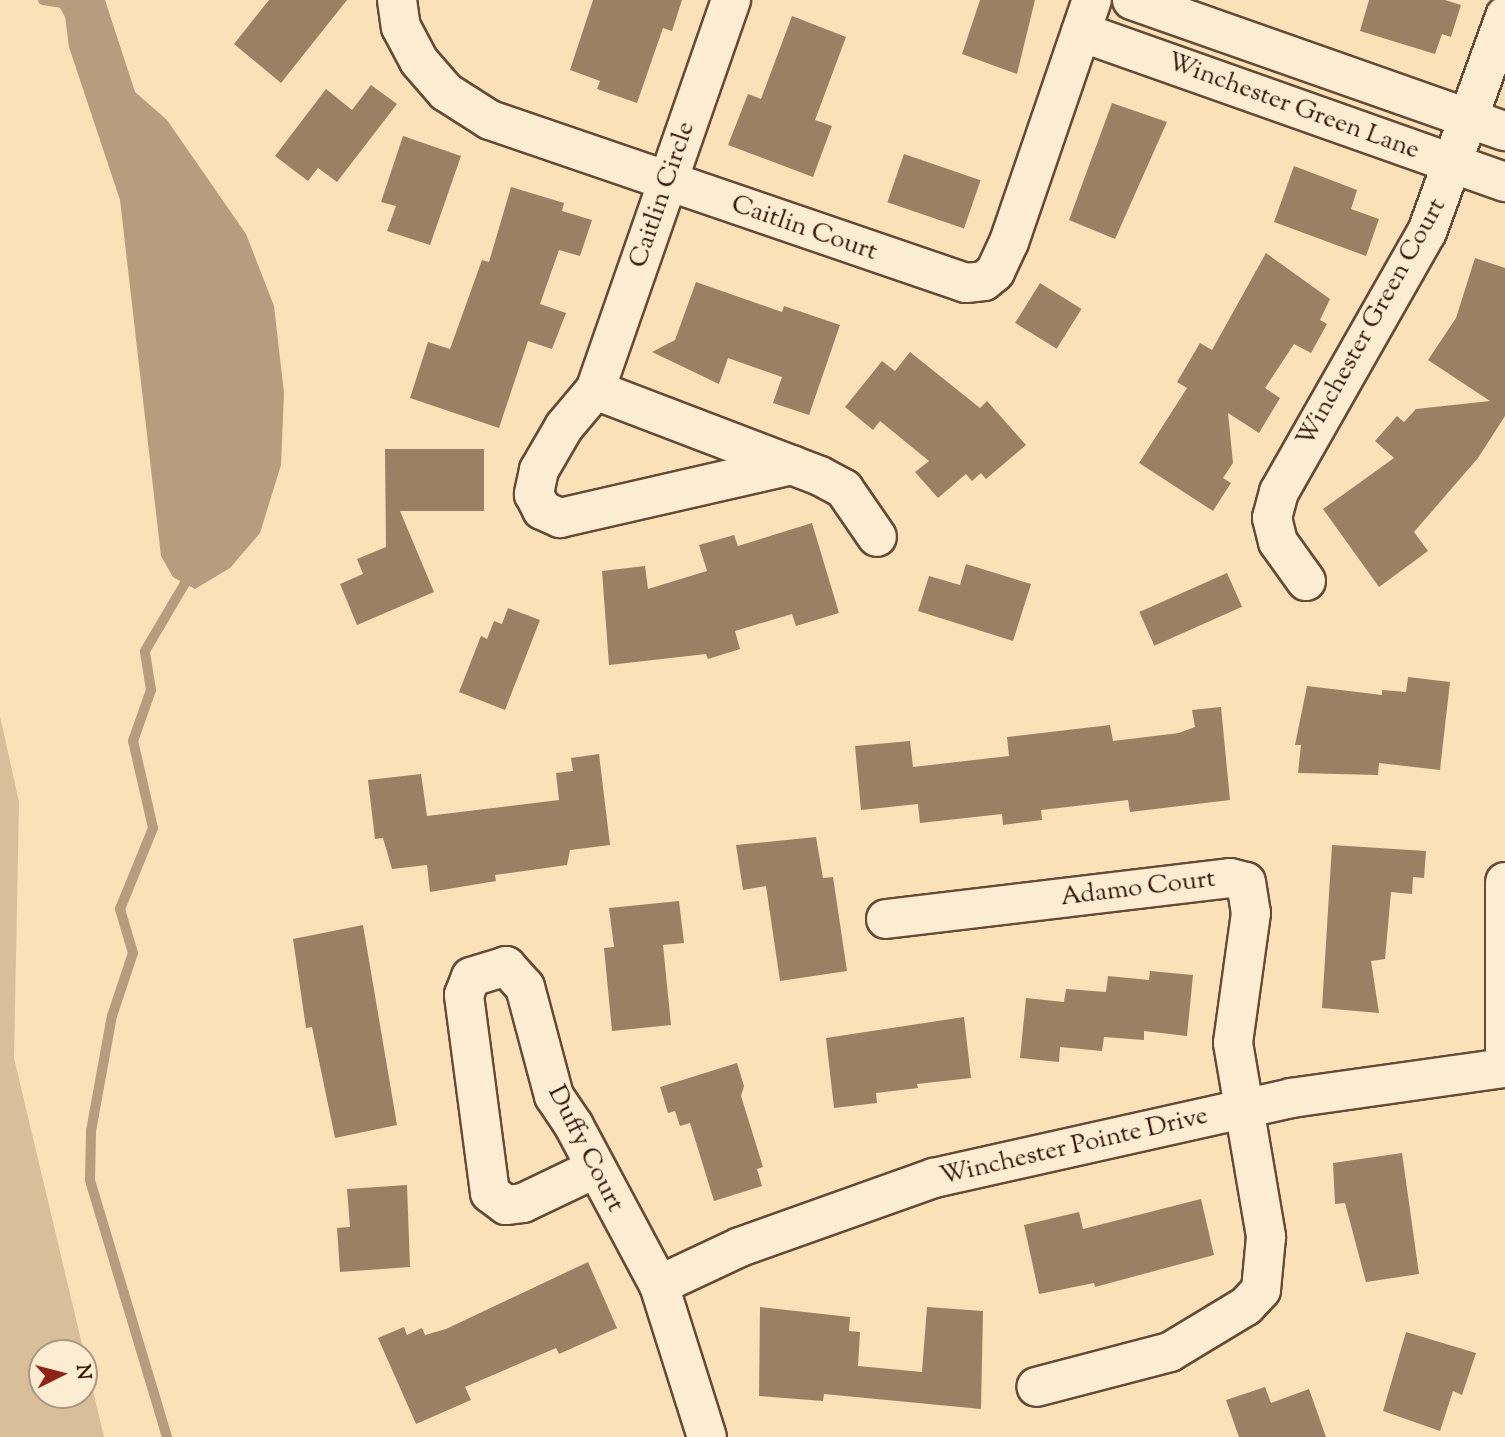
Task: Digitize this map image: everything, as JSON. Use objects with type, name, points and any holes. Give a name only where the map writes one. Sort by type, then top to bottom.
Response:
[{"type":"street","name":"Caitlin Court","points":[[397,0],[401,27],[446,92],[489,120],[966,283],[984,281],[995,272],[1009,242],[1087,16]]},
{"type":"street","name":"Caitlin Circle","points":[[731,0],[595,390],[564,427],[539,470],[534,494],[542,510],[560,518],[792,466]]},
{"type":"street","name":"Winchester Green Lane","points":[[1132,0],[1488,125]]},
{"type":"street","name":"Winchester Green Lane","points":[[1087,16],[1505,182]]},
{"type":"street","name":"Winchester Green Court","points":[[1306,581],[1278,542],[1272,519],[1279,492],[1427,232],[1455,164],[1488,125],[1505,16]]},
{"type":"street","points":[[595,390],[792,466],[844,489],[877,537]]},
{"type":"street","name":"Adamo Court","points":[[886,919],[1230,878],[1246,881],[1251,913],[1233,1043],[1242,1108]]},
{"type":"street","points":[[1505,882],[1505,1050]]},
{"type":"street","name":"Duffy Court","points":[[594,1169],[523,1203],[506,1205],[490,1193],[464,995],[471,976],[506,966],[525,987],[554,1096],[659,1285],[707,1437]]},
{"type":"street","name":"Winchester Pointe Drive","points":[[659,1285],[740,1247],[934,1178],[1242,1108],[1505,1068]]},
{"type":"street","points":[[1036,1387],[1170,1352],[1246,1306],[1261,1290],[1266,1237],[1242,1108]]},
{"type":"shaded area","points":[[63,0],[105,0],[135,92],[167,120],[246,234],[274,306],[284,393],[281,465],[260,533],[230,568],[195,589],[173,577],[161,556],[120,200],[69,47]]},
{"type":"shaded area","points":[[0,716],[19,802],[14,1058],[81,1339],[28,1339],[28,1409],[97,1409],[104,1437],[0,1437]]},
{"type":"building","points":[[269,0],[347,0],[281,83],[234,44]]},
{"type":"building","points":[[593,0],[682,0],[672,31],[663,28],[637,103],[597,89],[600,81],[570,70]]},
{"type":"building","points":[[980,0],[1035,0],[1017,74],[962,54]]},
{"type":"building","points":[[1369,0],[1445,0],[1461,5],[1451,37],[1442,34],[1435,54],[1360,31]]},
{"type":"building","points":[[792,16],[846,37],[815,120],[832,126],[813,177],[728,145],[748,94],[761,99]]},
{"type":"building","points":[[371,85],[397,104],[337,182],[318,168],[308,181],[275,156],[326,89],[352,110]]},
{"type":"building","points":[[1112,103],[1167,122],[1115,239],[1069,220]]},
{"type":"building","points":[[403,136],[461,156],[430,245],[387,231],[396,206],[381,202]]},
{"type":"building","points":[[904,154],[981,180],[964,229],[887,202]]},
{"type":"building","points":[[1294,166],[1357,190],[1351,209],[1379,219],[1366,256],[1274,222]]},
{"type":"building","points":[[511,187],[564,203],[562,211],[592,220],[580,256],[559,250],[540,304],[566,313],[552,349],[528,341],[499,428],[410,398],[428,342],[450,349],[482,260],[489,262]]},
{"type":"building","points":[[1266,253],[1330,299],[1320,320],[1327,324],[1311,353],[1294,344],[1265,388],[1280,398],[1259,433],[1228,413],[1233,463],[1223,478],[1231,483],[1213,511],[1139,463],[1187,388],[1177,382],[1200,343],[1212,350]]},
{"type":"building","points":[[1475,258],[1505,268],[1505,416],[1478,458],[1414,532],[1428,551],[1379,587],[1323,509],[1394,458],[1375,441],[1397,416],[1404,422],[1416,409],[1490,401],[1428,360],[1456,318]]},
{"type":"building","points":[[696,282],[782,312],[784,306],[840,325],[809,415],[773,403],[782,377],[728,358],[719,384],[652,352],[675,340]]},
{"type":"building","points":[[1040,283],[1082,309],[1057,349],[1015,323]]},
{"type":"building","points":[[910,352],[980,408],[987,401],[1026,445],[986,479],[981,473],[972,481],[966,474],[938,498],[915,472],[929,461],[880,421],[873,430],[845,407],[882,361],[895,371]]},
{"type":"building","points":[[385,449],[484,449],[484,511],[400,511],[434,592],[357,625],[340,584],[363,574],[357,559],[386,547]]},
{"type":"building","points":[[812,523],[839,613],[796,626],[792,614],[735,631],[740,649],[708,659],[706,654],[609,665],[602,571],[645,566],[648,589],[707,571],[699,545],[734,535],[738,546]]},
{"type":"building","points":[[966,564],[1031,584],[1013,641],[918,611],[929,576],[960,585]]},
{"type":"building","points":[[1227,573],[1242,607],[1154,646],[1139,612]]},
{"type":"building","points":[[508,608],[540,620],[505,710],[459,692],[481,636],[487,639],[494,621],[502,624]]},
{"type":"building","points":[[1408,677],[1450,682],[1440,770],[1379,763],[1378,775],[1298,773],[1301,745],[1295,745],[1307,686],[1382,695],[1382,690],[1406,692]]},
{"type":"building","points":[[1221,707],[1230,800],[1130,812],[1128,800],[1041,810],[1042,820],[1003,825],[1002,814],[920,823],[918,804],[861,810],[855,746],[910,741],[913,767],[1009,756],[1007,737],[1110,725],[1113,741],[1179,733],[1195,727],[1192,710]]},
{"type":"building","points":[[599,754],[610,845],[570,850],[567,865],[495,875],[496,881],[430,892],[427,865],[392,869],[383,838],[375,839],[368,780],[421,774],[427,816],[559,800],[556,773],[573,771],[571,758]]},
{"type":"building","points":[[816,837],[823,878],[833,877],[847,971],[780,981],[766,886],[743,890],[736,845]]},
{"type":"building","points":[[1332,845],[1426,851],[1424,878],[1413,877],[1412,894],[1391,892],[1385,959],[1371,961],[1379,1013],[1322,1008]]},
{"type":"building","points":[[679,901],[684,943],[663,945],[671,1025],[612,1031],[604,948],[614,947],[609,908]]},
{"type":"building","points":[[363,925],[397,1125],[335,1138],[312,1027],[306,1028],[293,939]]},
{"type":"building","points":[[1150,971],[1193,975],[1187,1036],[1144,1031],[1144,1040],[1104,1037],[1102,1051],[1060,1047],[1059,1062],[1020,1058],[1026,998],[1064,1002],[1066,989],[1106,992],[1108,976],[1149,980]]},
{"type":"building","points":[[964,1017],[971,1078],[917,1084],[918,1088],[876,1093],[877,1103],[834,1108],[826,1038]]},
{"type":"building","points":[[737,1063],[744,1086],[741,1096],[763,1167],[757,1169],[762,1186],[714,1201],[690,1123],[680,1126],[675,1111],[668,1113],[660,1087]]},
{"type":"building","points":[[1402,1153],[1419,1274],[1366,1282],[1345,1203],[1335,1204],[1333,1163]]},
{"type":"building","points":[[407,1185],[410,1267],[340,1272],[337,1228],[350,1227],[347,1189]]},
{"type":"building","points":[[1201,1199],[1214,1255],[1095,1287],[1094,1283],[1039,1294],[1024,1225],[1079,1212],[1083,1229]]},
{"type":"building","points":[[588,1262],[617,1328],[559,1354],[556,1348],[465,1387],[471,1400],[416,1424],[378,1338],[404,1327],[407,1335],[422,1328],[425,1335],[446,1329]]},
{"type":"building","points":[[760,1307],[850,1317],[849,1331],[860,1332],[858,1366],[922,1372],[927,1307],[983,1311],[981,1409],[824,1394],[823,1401],[759,1396]]},
{"type":"building","points":[[1406,1332],[1476,1353],[1462,1395],[1453,1391],[1440,1431],[1383,1411]]},
{"type":"building","points":[[1265,1387],[1271,1403],[1309,1389],[1326,1437],[1239,1437],[1226,1400]]},
{"type":"waterway","points":[[43,0],[63,3],[69,14]]},
{"type":"waterway","points":[[167,1437],[90,1180],[91,1131],[112,1016],[133,953],[120,909],[153,828],[133,741],[151,690],[145,651],[185,583],[185,572]]}]
